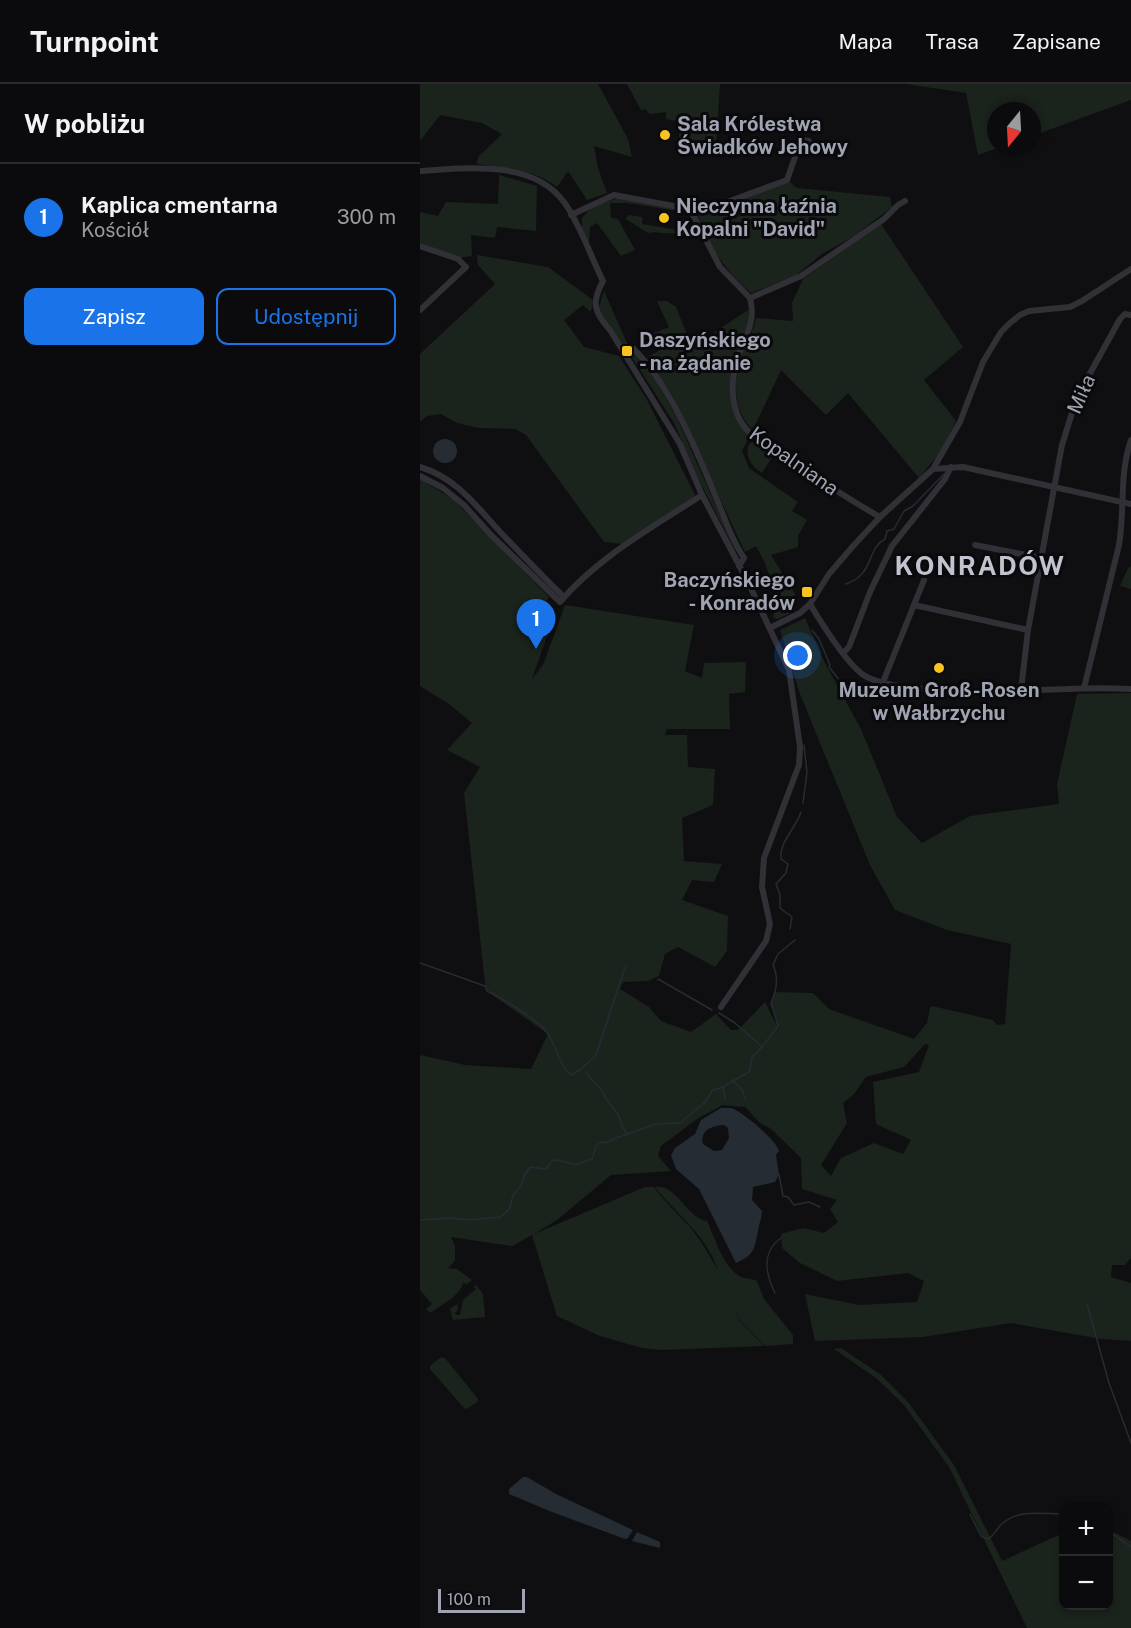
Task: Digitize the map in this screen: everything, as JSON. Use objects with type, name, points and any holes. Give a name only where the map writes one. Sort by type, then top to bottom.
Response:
[{"type":"street","points":[[691,212],[787,180],[801,140],[809,141]]},
{"type":"street","points":[[420,171],[501,170],[538,180],[564,201],[603,281],[595,306],[597,315],[610,330],[662,411],[680,444],[702,495],[789,670],[800,747],[799,765],[764,858],[762,887],[770,924],[766,940],[721,1007]]},
{"type":"street","points":[[571,215],[614,195],[690,209],[720,267],[750,298],[801,276],[877,224],[905,201]]},
{"type":"street","points":[[420,246],[458,259],[466,267],[420,310]]},
{"type":"street","points":[[770,628],[800,613],[810,604],[829,574],[880,517],[933,469],[960,422],[983,362],[1001,332],[1010,323],[1029,311],[1070,307],[1131,269]]},
{"type":"street","name":"Kopalniana","points":[[750,298],[753,318],[740,350],[733,376],[735,408],[740,419],[748,431],[760,441],[880,517]]},
{"type":"street","name":"Miła","points":[[1022,690],[1028,630],[1062,445],[1077,397],[1120,319],[1125,314],[1131,315]]},
{"type":"street","points":[[634,349],[662,383],[678,415],[708,478],[729,530],[744,558],[739,566]]},
{"type":"street","points":[[1084,688],[1119,545],[1125,457],[1131,440]]},
{"type":"street","points":[[420,467],[451,482],[468,495],[562,599]]},
{"type":"street","points":[[843,653],[849,647],[870,592],[892,546],[945,479],[951,467]]},
{"type":"street","points":[[933,469],[963,467],[1131,504]]},
{"type":"street","points":[[420,476],[443,488],[464,505],[497,542],[562,599]]},
{"type":"street","points":[[562,599],[598,565],[702,495]]},
{"type":"street","points":[[975,545],[1042,558]]},
{"type":"street","points":[[883,682],[924,580]]},
{"type":"street","points":[[810,604],[853,666],[869,679],[911,687],[973,691],[1131,689]]},
{"type":"street","points":[[914,605],[1028,630]]},
{"type":"shaded area","points":[[420,84],[598,84],[628,139],[632,157],[594,146],[598,168],[607,193],[587,200],[568,171],[557,187],[529,173],[477,164],[478,157],[502,134],[482,123],[440,115],[420,141]]},
{"type":"shaded area","points":[[627,84],[720,84],[716,149],[678,143],[681,122],[666,119],[666,112],[650,114],[645,109],[641,110]]},
{"type":"shaded area","points":[[906,84],[1131,84],[1131,100],[1041,133],[1041,102],[987,102],[987,152],[978,155],[966,93]]},
{"type":"shaded area","points":[[499,175],[537,186],[536,231],[497,227],[495,238],[471,235],[472,256],[459,258],[420,244],[420,212],[438,216],[446,202],[498,204]]},
{"type":"shaded area","points":[[789,181],[797,188],[890,197],[892,207],[854,236],[822,254],[795,276],[751,293],[719,257],[697,214]]},
{"type":"shaded area","points":[[618,198],[685,212],[627,203],[610,203],[611,218],[618,219],[635,250],[621,256],[597,223],[590,227],[589,245],[582,229],[582,218],[593,206]]},
{"type":"shaded area","points":[[628,215],[642,217],[642,224],[683,231],[648,233],[626,219]]},
{"type":"shaded area","points":[[881,224],[963,347],[924,380],[956,421],[942,450],[919,478],[848,393],[826,415],[781,370],[753,430],[742,415],[737,397],[736,377],[740,359],[756,318],[793,321],[792,303],[803,279]]},
{"type":"shaded area","points":[[477,255],[548,267],[593,300],[591,312],[583,305],[564,320],[584,347],[619,356],[647,400],[696,497],[624,544],[604,542],[526,435],[515,429],[478,428],[457,423],[441,414],[427,416],[420,422],[420,354],[495,284],[478,265]]},
{"type":"shaded area","points":[[604,291],[628,345],[650,369],[678,420],[737,554],[696,474],[674,423],[598,310]]},
{"type":"shaded area","points":[[657,301],[667,301],[676,307],[692,347],[748,310],[747,324],[735,358],[730,382],[732,405],[741,427],[749,438],[742,451],[749,468],[798,502],[792,511],[807,520],[798,536],[798,547],[771,555],[795,594],[795,611],[778,619],[773,618],[777,599],[765,563],[756,546],[745,552],[671,394],[647,357],[659,351],[652,334],[669,327]]},
{"type":"shaded area","points":[[445,439],[450,440],[456,446],[456,456],[450,462],[445,463],[440,462],[434,456],[433,451],[434,446],[440,440]]},
{"type":"shaded area","points":[[751,441],[773,456],[762,473],[749,459],[748,450]]},
{"type":"shaded area","points":[[420,479],[454,500],[549,597],[539,613],[553,619],[532,679],[543,665],[565,605],[694,625],[685,671],[702,678],[704,663],[746,662],[745,692],[729,694],[730,729],[667,729],[665,735],[687,735],[688,767],[715,769],[713,805],[682,818],[684,861],[722,864],[714,882],[692,880],[682,900],[728,916],[727,951],[715,967],[678,947],[665,954],[659,976],[648,981],[623,982],[620,989],[649,1007],[661,1021],[691,1032],[716,1014],[731,1030],[738,1030],[765,1002],[779,1030],[771,1003],[775,992],[813,993],[829,1009],[914,1039],[927,1023],[932,1006],[993,1020],[997,1025],[1005,1024],[1011,944],[947,930],[895,910],[870,865],[800,694],[780,630],[805,618],[825,663],[861,729],[897,817],[922,843],[970,816],[1059,804],[1057,784],[1077,694],[1131,693],[1131,1258],[1125,1265],[1112,1265],[1111,1277],[1131,1283],[1131,1341],[1101,1339],[1011,1323],[923,1337],[815,1341],[805,1294],[859,1305],[917,1302],[924,1281],[908,1273],[837,1281],[800,1263],[782,1248],[781,1234],[803,1228],[824,1233],[838,1222],[830,1209],[837,1200],[802,1189],[801,1158],[745,1107],[721,1105],[697,1119],[661,1146],[658,1156],[671,1171],[611,1175],[557,1220],[534,1234],[645,1187],[654,1187],[693,1231],[718,1270],[699,1236],[655,1187],[663,1187],[676,1195],[693,1214],[707,1221],[716,1243],[733,1271],[741,1277],[757,1281],[764,1299],[793,1335],[793,1344],[765,1346],[740,1320],[734,1307],[740,1321],[764,1346],[661,1350],[642,1348],[600,1336],[557,1316],[532,1235],[512,1246],[451,1237],[455,1246],[455,1261],[448,1268],[457,1269],[472,1280],[467,1284],[463,1283],[454,1296],[430,1313],[426,1309],[432,1304],[420,1290],[420,1055],[465,1065],[531,1069],[548,1034],[487,991],[464,793],[480,767],[447,750],[472,723],[449,704],[420,686]],"holes":[[[925,1044],[929,1045],[919,1072],[873,1082],[876,1124],[911,1140],[903,1154],[874,1143],[841,1158],[831,1176],[821,1165],[847,1123],[843,1103],[854,1094],[866,1077],[904,1067]]]},
{"type":"shaded area","points":[[1131,566],[1131,589],[1120,586]]},
{"type":"shaded area","points":[[721,1108],[731,1108],[758,1126],[779,1151],[776,1155],[779,1175],[775,1182],[753,1187],[752,1200],[762,1211],[754,1249],[743,1260],[736,1263],[699,1189],[676,1169],[671,1155],[675,1148],[695,1134],[701,1120]],"holes":[[[720,1125],[728,1128],[729,1138],[722,1150],[714,1151],[703,1144],[703,1136],[711,1128]]]},
{"type":"shaded area","points":[[476,1285],[483,1294],[485,1317],[453,1320],[450,1309],[457,1304],[458,1309],[455,1313],[460,1315],[463,1300],[476,1289],[474,1287]]},
{"type":"shaded area","points":[[841,1348],[880,1374],[908,1402],[954,1465],[1002,1561],[1059,1535],[1059,1610],[1113,1610],[1113,1532],[1131,1541],[1131,1628],[1027,1628],[949,1467],[904,1405],[876,1378],[834,1349]]},
{"type":"shaded area","points":[[441,1357],[445,1358],[478,1399],[467,1409],[430,1369],[430,1366]]},
{"type":"shaded area","points":[[523,1477],[633,1530],[625,1539],[509,1494],[509,1489]]},
{"type":"shaded area","points":[[637,1532],[660,1542],[660,1548],[632,1541]]},
{"type":"waterway","points":[[846,584],[862,574],[875,549],[885,539],[887,531],[894,529],[904,511],[913,506],[944,474]]},
{"type":"waterway","points":[[812,630],[819,639],[829,667],[840,681],[841,689]]},
{"type":"waterway","points":[[803,803],[807,772],[804,745]]},
{"type":"waterway","points":[[790,929],[792,917],[780,908],[780,895],[776,884],[786,873],[788,864],[781,859],[781,853],[801,812]]},
{"type":"waterway","points":[[420,1220],[451,1218],[471,1220],[501,1217],[510,1208],[513,1195],[522,1184],[524,1175],[530,1167],[546,1169],[553,1160],[580,1164],[592,1159],[596,1146],[601,1142],[606,1143],[656,1124],[680,1123],[704,1103],[713,1090],[747,1073],[750,1070],[752,1057],[778,1026],[771,1003],[776,984],[773,965],[778,954],[795,940]]},
{"type":"waterway","points":[[420,963],[485,986],[487,991],[529,1016],[548,1034],[563,1066],[571,1075],[596,1055],[625,967]]},
{"type":"waterway","points":[[658,979],[712,1010]]},
{"type":"waterway","points":[[719,1013],[735,1023],[762,1047]]},
{"type":"waterway","points":[[586,1073],[601,1089],[618,1114],[627,1134]]},
{"type":"waterway","points":[[732,1080],[742,1090],[745,1098]]},
{"type":"waterway","points":[[723,1088],[725,1098]]},
{"type":"waterway","points":[[779,1175],[783,1196],[788,1197],[794,1205],[809,1202],[820,1207]]},
{"type":"waterway","points":[[775,1293],[769,1279],[767,1264],[770,1250],[781,1238]]},
{"type":"waterway","points":[[1087,1304],[1109,1383],[1131,1443]]},
{"type":"waterway","points":[[970,1514],[981,1536],[987,1539],[1003,1523],[1016,1516],[1032,1513],[1059,1514]]},
{"type":"waterway","points":[[1113,1534],[1131,1547]]},
{"type":"place","name":"Sala Królestwa Świadków Jehowy","points":[[665,135]]},
{"type":"place","name":"Nieczynna łaźnia Kopalni \"David\"","points":[[664,218]]},
{"type":"place","name":"Daszyńskiego - na żądanie","points":[[627,351]]},
{"type":"place","name":"Baczyńskiego - Konradów","points":[[807,592]]},
{"type":"place","name":"Kaplica cmentarna","points":[[536,649]]},
{"type":"place","name":"Muzeum Groß-Rosen w Wałbrzychu","points":[[939,668]]},
{"type":"district","name":"KONRADÓW","points":[[980,566]]}]
